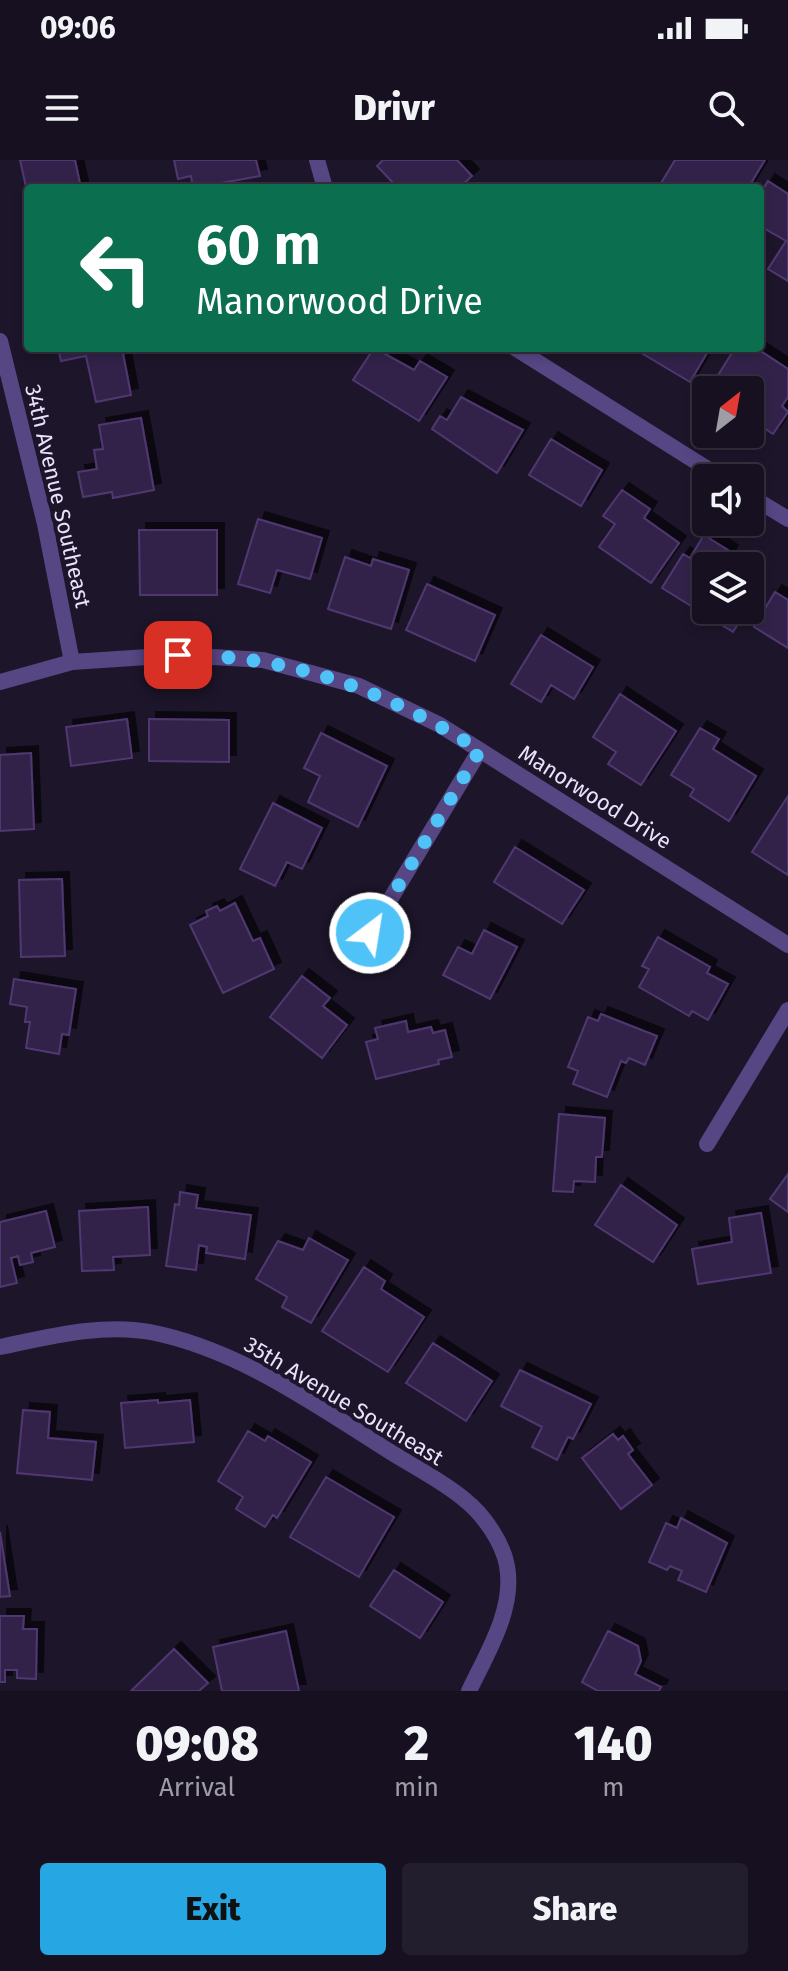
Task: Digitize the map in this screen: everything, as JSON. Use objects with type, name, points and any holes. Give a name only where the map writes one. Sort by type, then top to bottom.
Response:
[{"type":"street","points":[[317,160],[324,184]]},
{"type":"street","name":"34th Avenue Southeast","points":[[0,341],[45,524],[72,662]]},
{"type":"street","points":[[521,352],[700,464]]},
{"type":"street","points":[[764,504],[788,519]]},
{"type":"street","name":"Manorwood Drive","points":[[0,682],[72,662],[216,656],[301,667],[389,699],[480,750],[788,945]]},
{"type":"street","points":[[370,933],[480,750]]},
{"type":"street","points":[[707,1144],[788,1010]]},
{"type":"street","name":"35th Avenue Southeast","points":[[0,1347],[63,1334],[149,1332],[220,1353],[313,1403],[465,1500],[500,1545],[510,1582],[500,1625],[469,1691]]},
{"type":"building","points":[[20,160],[75,160],[80,184],[25,184]]},
{"type":"building","points":[[174,160],[256,160],[260,176],[215,184],[192,184],[191,176],[178,179]]},
{"type":"building","points":[[383,160],[457,160],[472,176],[463,184],[394,184],[377,166]]},
{"type":"building","points":[[675,160],[765,160],[750,184],[660,184]]},
{"type":"building","points":[[768,181],[788,194],[788,281],[768,269],[786,241],[764,228],[764,188]]},
{"type":"building","points":[[59,352],[123,352],[131,395],[96,402],[86,356],[61,361]]},
{"type":"building","points":[[371,352],[381,352],[414,370],[420,361],[447,377],[419,421],[353,380]]},
{"type":"building","points":[[640,352],[708,352],[690,382]]},
{"type":"building","points":[[732,352],[762,352],[788,369],[788,397],[782,406],[788,412],[773,434],[764,428],[764,376],[718,376]]},
{"type":"building","points":[[461,397],[523,430],[497,473],[432,429],[440,416],[447,420]]},
{"type":"building","points":[[141,418],[154,490],[113,498],[112,492],[83,497],[78,472],[97,469],[94,450],[103,449],[99,425]]},
{"type":"building","points":[[551,439],[602,470],[581,506],[529,475]]},
{"type":"building","points":[[622,490],[650,509],[644,518],[679,543],[651,583],[599,547],[615,524],[603,516]]},
{"type":"building","points":[[258,519],[322,538],[310,579],[277,570],[270,593],[238,584]]},
{"type":"building","points":[[139,530],[217,530],[217,595],[140,595]]},
{"type":"building","points":[[706,536],[731,552],[694,552]]},
{"type":"building","points":[[683,554],[690,558],[692,555],[692,607],[662,588]]},
{"type":"building","points":[[345,557],[371,566],[373,559],[409,570],[391,629],[328,609]]},
{"type":"building","points":[[427,584],[495,615],[475,661],[406,630]]},
{"type":"building","points":[[775,592],[788,600],[788,648],[754,627],[764,624],[764,610]]},
{"type":"building","points":[[720,624],[738,624],[733,632]]},
{"type":"building","points":[[541,635],[593,667],[574,699],[551,685],[541,702],[511,684]]},
{"type":"building","points":[[620,694],[676,731],[641,785],[608,764],[616,752],[593,737]]},
{"type":"building","points":[[127,719],[132,758],[71,766],[66,727]]},
{"type":"building","points":[[149,719],[229,720],[229,762],[149,761]]},
{"type":"building","points":[[700,728],[719,739],[713,749],[756,776],[729,821],[690,796],[694,789],[671,775]]},
{"type":"building","points":[[321,733],[387,766],[358,827],[308,802],[320,776],[304,768]]},
{"type":"building","points":[[31,753],[34,829],[0,831],[0,755]]},
{"type":"building","points":[[788,796],[788,875],[752,852]]},
{"type":"building","points":[[273,803],[322,828],[302,869],[287,862],[275,886],[240,869]]},
{"type":"building","points":[[515,847],[584,890],[562,924],[494,882]]},
{"type":"building","points":[[62,879],[65,956],[21,957],[19,880]]},
{"type":"building","points":[[235,903],[253,941],[260,938],[274,969],[223,993],[190,925],[208,916],[206,911],[217,906],[220,911]]},
{"type":"building","points":[[484,930],[517,947],[490,999],[443,975],[458,947],[472,954]]},
{"type":"building","points":[[658,937],[710,967],[707,973],[728,984],[708,1020],[692,1011],[689,1016],[639,987],[649,969],[642,966]]},
{"type":"building","points":[[302,976],[330,998],[323,1006],[347,1025],[322,1058],[270,1017]]},
{"type":"building","points":[[14,979],[76,989],[69,1035],[62,1034],[59,1054],[26,1048],[30,1022],[25,1022],[27,1007],[10,1004]]},
{"type":"building","points":[[601,1014],[657,1036],[645,1065],[629,1058],[626,1063],[621,1061],[607,1097],[573,1084],[578,1071],[568,1067],[588,1017],[598,1021]]},
{"type":"building","points":[[406,1021],[408,1032],[431,1027],[433,1033],[445,1030],[452,1057],[438,1060],[439,1064],[376,1079],[366,1042],[378,1039],[375,1028]]},
{"type":"building","points":[[559,1114],[605,1118],[602,1157],[596,1157],[595,1182],[574,1181],[573,1192],[553,1191]]},
{"type":"building","points":[[788,1174],[788,1212],[770,1199]]},
{"type":"building","points":[[621,1185],[677,1225],[653,1262],[595,1225]]},
{"type":"building","points":[[180,1192],[198,1195],[196,1208],[251,1215],[245,1259],[206,1253],[207,1247],[199,1245],[196,1270],[166,1266],[175,1204],[179,1205]]},
{"type":"building","points":[[148,1207],[150,1255],[113,1257],[114,1270],[82,1271],[79,1211]]},
{"type":"building","points":[[46,1211],[55,1247],[31,1253],[33,1262],[20,1265],[18,1256],[11,1258],[17,1283],[0,1287],[0,1222]]},
{"type":"building","points":[[761,1213],[771,1273],[698,1284],[692,1249],[732,1242],[729,1218]]},
{"type":"building","points":[[309,1238],[348,1260],[311,1323],[282,1307],[287,1297],[256,1279],[278,1241],[303,1250]]},
{"type":"building","points":[[364,1267],[385,1281],[381,1289],[424,1317],[388,1372],[322,1331]]},
{"type":"building","points":[[433,1343],[492,1381],[466,1421],[406,1383]]},
{"type":"building","points":[[520,1370],[591,1404],[573,1439],[568,1437],[557,1460],[532,1447],[542,1427],[501,1406]]},
{"type":"building","points":[[158,1400],[158,1403],[190,1400],[194,1442],[125,1448],[121,1403]]},
{"type":"building","points":[[23,1410],[50,1412],[48,1438],[96,1442],[92,1480],[17,1473]]},
{"type":"building","points":[[248,1431],[265,1441],[268,1436],[311,1462],[277,1518],[273,1515],[265,1527],[236,1509],[243,1497],[218,1481]]},
{"type":"building","points":[[613,1434],[618,1440],[623,1436],[633,1450],[628,1454],[652,1485],[621,1509],[582,1458]]},
{"type":"building","points":[[326,1477],[394,1517],[359,1577],[290,1537]]},
{"type":"building","points":[[681,1518],[727,1543],[706,1592],[678,1580],[682,1571],[670,1566],[667,1570],[649,1562],[666,1523],[677,1528]]},
{"type":"building","points":[[0,1532],[10,1596],[0,1597]]},
{"type":"building","points":[[394,1570],[443,1602],[420,1638],[370,1606]]},
{"type":"building","points":[[0,1616],[24,1616],[23,1629],[37,1629],[36,1679],[17,1678],[17,1670],[5,1670],[5,1682],[0,1682]]},
{"type":"building","points":[[286,1631],[299,1691],[222,1691],[213,1647]]},
{"type":"building","points":[[608,1631],[638,1646],[641,1661],[635,1674],[661,1687],[659,1691],[598,1691],[582,1682]]},
{"type":"building","points":[[174,1649],[208,1683],[199,1691],[131,1691]]},
{"type":"route","points":[[178,655],[263,660],[301,667],[389,699],[480,750],[370,933]]}]
